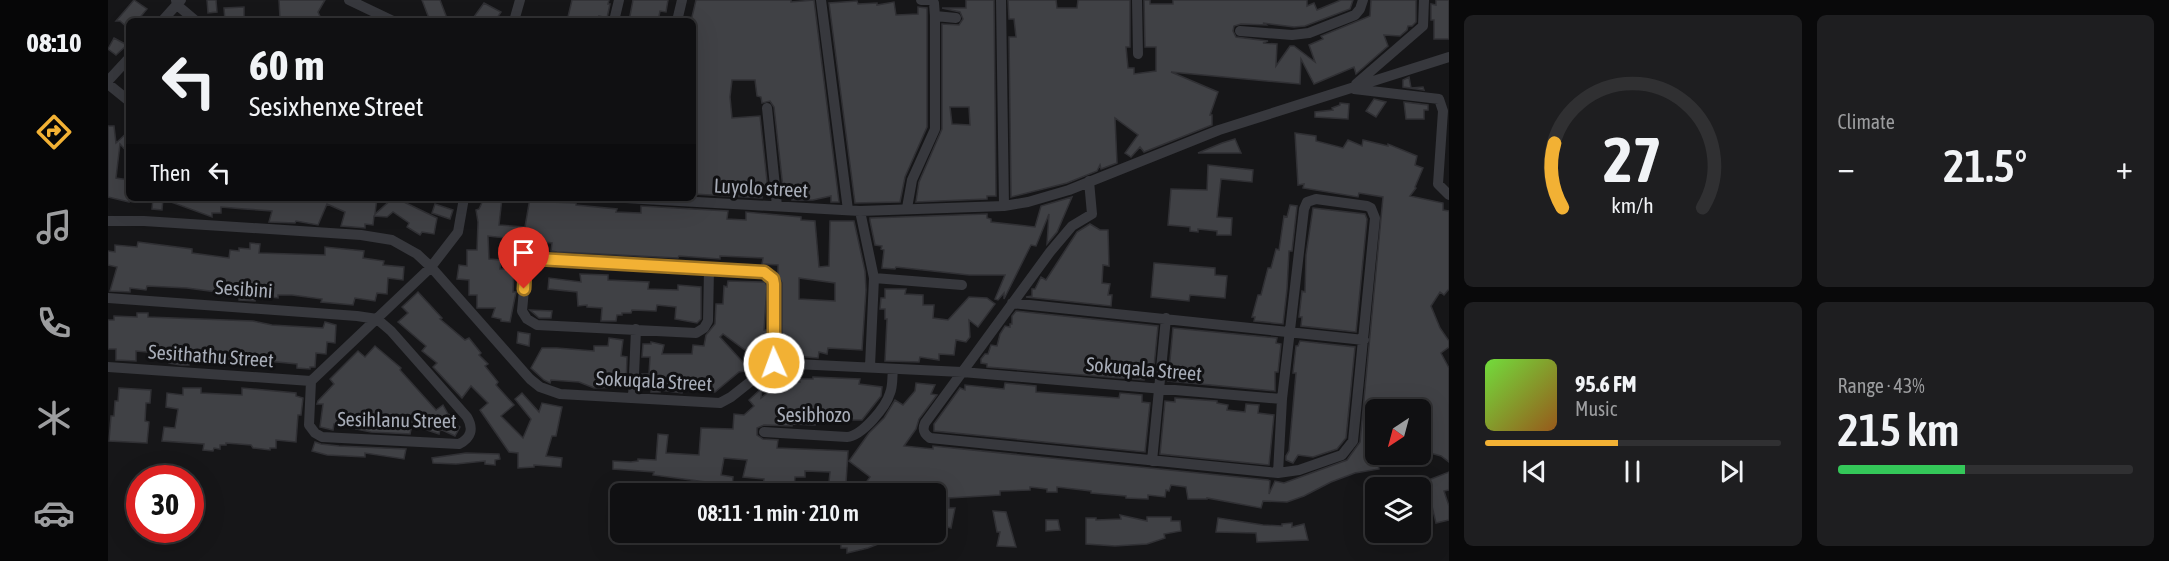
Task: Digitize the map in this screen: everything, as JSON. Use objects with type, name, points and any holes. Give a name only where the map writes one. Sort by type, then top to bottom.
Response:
[{"type":"street","points":[[349,0],[387,18]]},
{"type":"street","points":[[515,18],[520,0]]},
{"type":"street","points":[[615,18],[620,0]]},
{"type":"street","points":[[678,18],[682,0]]},
{"type":"street","points":[[821,0],[848,210]]},
{"type":"street","points":[[907,208],[912,180],[935,129],[934,3],[931,0],[921,0]]},
{"type":"street","points":[[1001,0],[1004,206]]},
{"type":"street","points":[[1137,0],[1138,54]]},
{"type":"street","points":[[1240,31],[1302,34],[1354,15],[1360,9],[1363,0]]},
{"type":"street","points":[[1351,89],[1424,26],[1424,0]]},
{"type":"street","points":[[165,18],[178,2],[193,18]]},
{"type":"street","points":[[935,16],[956,18]]},
{"type":"street","name":"Luyolo street","points":[[682,201],[860,211],[1004,206],[1028,202],[1069,190],[1219,130],[1449,57]]},
{"type":"street","points":[[126,62],[108,83],[126,98]]},
{"type":"street","points":[[1351,89],[1439,99],[1446,112],[1438,184],[1449,195]]},
{"type":"street","points":[[766,108],[777,206]]},
{"type":"street","points":[[1089,181],[1092,214],[1072,226],[1064,234],[925,423],[924,431],[930,438],[1278,473],[1299,470],[1342,454],[1351,447],[1353,441],[1364,340],[1375,218],[1371,208],[1366,206],[1313,199],[1307,202],[1304,209],[1282,399],[1278,473]]},
{"type":"street","points":[[311,381],[431,267],[458,232],[463,201]]},
{"type":"street","points":[[860,211],[874,278],[870,366]]},
{"type":"street","name":"Sokuqala Street","points":[[108,221],[144,221],[376,237],[403,245],[431,267],[530,379],[540,387],[560,394],[720,403],[774,363],[962,372],[1282,399]]},
{"type":"street","points":[[709,269],[708,321],[705,328],[696,333],[532,323],[522,311],[526,268],[532,260],[758,270],[769,274],[774,284],[774,363]]},
{"type":"street","points":[[874,278],[962,285]]},
{"type":"street","name":"Sesibini","points":[[108,298],[304,311],[377,319]]},
{"type":"street","points":[[1012,303],[1364,340]]},
{"type":"street","points":[[1152,460],[1166,318]]},
{"type":"street","name":"Sesihlanu Street","points":[[311,381],[309,425],[315,434],[322,437],[459,444],[465,441],[471,430],[471,423],[467,417],[391,331],[377,319]]},
{"type":"street","points":[[633,398],[636,329]]},
{"type":"street","name":"Sesithathu Street","points":[[108,367],[311,381]]},
{"type":"street","name":"Sesibhozo","points":[[764,432],[847,437],[858,435],[886,401],[890,393],[893,369]]},
{"type":"building","points":[[134,0],[147,9],[140,18],[126,18],[126,26],[120,21],[116,21]]},
{"type":"building","points":[[207,0],[216,0],[217,12],[208,13]]},
{"type":"building","points":[[279,0],[325,0],[318,12],[321,18],[280,18]]},
{"type":"building","points":[[422,0],[440,0],[447,18],[429,18]]},
{"type":"building","points":[[572,0],[609,0],[607,18],[599,16],[599,18],[568,18]]},
{"type":"building","points":[[633,0],[668,0],[666,12],[660,11],[659,18],[630,18]]},
{"type":"building","points":[[696,0],[791,0],[791,2],[814,0],[839,202],[831,202],[831,196],[813,200],[792,200],[791,190],[783,188],[774,107],[770,101],[762,103],[761,97],[757,96],[755,80],[732,80],[730,97],[732,118],[760,116],[767,181],[765,194],[762,193],[762,198],[696,194],[696,18],[692,18]]},
{"type":"building","points":[[966,0],[994,0],[996,196],[987,196],[987,199],[916,202],[919,182],[942,129],[942,24],[959,25],[963,19],[960,12],[942,8],[966,8]],"holes":[[[950,107],[969,107],[970,125],[952,124]]]},
{"type":"building","points":[[1008,0],[1056,0],[1057,8],[1077,8],[1078,0],[1130,0],[1130,47],[1126,47],[1128,68],[1134,68],[1134,74],[1156,71],[1156,47],[1145,47],[1144,0],[1150,0],[1150,4],[1173,4],[1173,0],[1307,0],[1307,6],[1314,3],[1317,10],[1341,0],[1353,0],[1350,9],[1305,26],[1263,23],[1266,25],[1234,26],[1233,31],[1236,37],[1277,44],[1276,66],[1290,46],[1294,46],[1315,62],[1309,45],[1323,39],[1321,36],[1370,16],[1371,0],[1416,0],[1416,22],[1408,26],[1400,36],[1384,35],[1388,46],[1356,74],[1354,67],[1314,84],[1301,59],[1300,84],[1171,72],[1218,92],[1210,115],[1212,115],[1212,125],[1144,152],[1140,147],[1131,157],[1125,153],[1138,135],[1115,118],[1117,163],[1101,169],[1100,165],[1097,171],[1067,183],[1011,197],[1009,37],[1016,37],[1014,19],[1009,19]]},
{"type":"building","points":[[1436,0],[1449,0],[1449,39],[1434,39],[1431,4],[1436,5]]},
{"type":"building","points":[[857,1],[858,4],[877,3],[877,5],[894,2],[896,15],[918,14],[918,7],[927,8],[927,127],[905,177],[900,202],[855,203],[829,3]]},
{"type":"building","points":[[484,3],[501,12],[497,18],[473,18]]},
{"type":"building","points":[[244,7],[244,18],[225,18],[224,8]]},
{"type":"building","points":[[114,38],[126,44],[116,55],[108,49]]},
{"type":"building","points":[[1409,77],[1411,88],[1423,87],[1424,90],[1403,87],[1403,80]]},
{"type":"building","points":[[1374,99],[1386,102],[1376,117],[1366,111]]},
{"type":"building","points":[[1404,102],[1428,105],[1428,110],[1424,110],[1424,119],[1406,119]]},
{"type":"building","points":[[1340,103],[1349,104],[1348,119],[1315,117],[1315,112],[1333,110],[1332,108]]},
{"type":"building","points":[[108,126],[114,126],[116,143],[126,134],[126,151],[120,144],[116,178],[126,180],[126,201],[129,202],[108,197]]},
{"type":"building","points":[[1295,133],[1316,136],[1316,141],[1343,148],[1348,140],[1362,146],[1363,140],[1388,146],[1388,144],[1417,156],[1415,165],[1423,168],[1416,188],[1410,196],[1443,203],[1443,210],[1449,211],[1449,289],[1444,295],[1440,292],[1431,306],[1440,328],[1449,341],[1449,347],[1441,353],[1449,368],[1449,462],[1441,456],[1431,453],[1431,399],[1365,399],[1365,465],[1378,465],[1379,469],[1355,473],[1287,502],[1263,501],[1261,508],[1207,498],[1188,499],[1186,487],[1171,485],[1169,491],[1166,490],[1165,497],[1148,495],[1148,499],[1126,498],[1126,496],[1057,487],[1057,492],[1047,492],[1047,489],[1030,487],[1030,490],[1000,491],[1000,495],[949,498],[949,508],[955,508],[951,528],[946,527],[946,483],[866,483],[870,477],[849,461],[869,433],[884,418],[895,400],[903,405],[915,391],[916,383],[935,385],[931,394],[937,395],[919,419],[916,429],[904,446],[933,449],[933,446],[1268,480],[1270,481],[1269,494],[1275,481],[1284,483],[1347,460],[1360,442],[1383,197],[1359,193],[1358,197],[1303,188],[1304,184],[1298,185]]},
{"type":"building","points":[[1235,139],[1241,153],[1198,153],[1222,143]]},
{"type":"building","points":[[1208,165],[1253,170],[1252,182],[1221,179],[1217,217],[1232,218],[1231,235],[1217,235],[1217,231],[1198,229],[1198,232],[1190,231],[1190,227],[1168,225],[1171,189],[1207,190]]},
{"type":"building","points":[[1072,197],[1057,232],[1047,244],[1049,214],[1036,246],[1031,245],[1004,299],[1004,293],[998,300],[995,299],[1005,275],[969,275],[896,267],[895,269],[882,268],[884,250],[881,249],[882,246],[875,245],[870,221],[870,218],[987,214],[991,222],[1035,227],[1041,206]]},
{"type":"building","points":[[153,201],[163,201],[162,210],[152,209]]},
{"type":"building","points":[[168,201],[377,201],[375,214],[390,201],[405,201],[437,218],[434,234],[422,232],[420,235],[407,227],[409,223],[393,212],[387,217],[374,216],[373,225],[365,224],[365,228],[341,226],[345,212],[327,204],[318,225],[296,221],[295,223],[269,222],[272,211],[221,207],[221,213],[212,213],[212,217]]},
{"type":"building","points":[[483,201],[502,201],[499,225],[525,227],[529,201],[576,203],[576,205],[617,209],[616,212],[641,213],[641,206],[728,211],[727,219],[746,220],[746,212],[801,217],[801,220],[815,221],[819,267],[829,266],[830,221],[854,221],[865,271],[862,350],[828,348],[827,354],[819,352],[818,358],[782,355],[782,283],[778,275],[778,265],[762,264],[763,258],[720,256],[720,259],[679,256],[678,258],[557,252],[551,251],[552,243],[488,236],[489,259],[501,260],[500,269],[514,269],[513,292],[516,292],[510,322],[501,321],[501,319],[492,317],[495,308],[477,308],[477,295],[469,295],[469,280],[457,279],[459,265],[467,266],[467,250],[477,250],[476,210],[479,209]],"holes":[[[799,278],[835,283],[835,301],[799,299]]]},
{"type":"building","points":[[435,204],[453,210],[450,219],[432,213]]},
{"type":"building","points":[[1290,205],[1297,206],[1292,251],[1289,251],[1283,324],[1254,321],[1255,317],[1252,317],[1258,295],[1261,295],[1276,249],[1279,250],[1284,216],[1287,217]]},
{"type":"building","points":[[1313,208],[1365,214],[1367,219],[1356,332],[1301,326],[1302,317],[1299,317],[1302,291],[1305,292],[1306,255]]},
{"type":"building","points":[[1090,224],[1100,230],[1108,230],[1109,266],[1103,265],[1102,283],[1110,284],[1108,295],[1112,295],[1111,306],[1026,297],[1032,296],[1032,289],[1035,289],[1041,277],[1046,280],[1077,232]]},
{"type":"building","points":[[138,242],[192,249],[192,253],[229,258],[230,250],[250,249],[250,243],[260,244],[259,253],[325,255],[325,247],[364,251],[363,258],[384,261],[383,265],[404,267],[403,280],[388,278],[387,294],[377,293],[375,301],[355,298],[353,305],[321,302],[322,299],[292,295],[278,295],[278,298],[255,295],[255,301],[239,300],[239,295],[187,288],[147,286],[146,290],[130,288],[130,292],[110,291],[117,267],[108,265],[108,251],[115,252],[115,245],[137,247]]},
{"type":"building","points":[[1154,263],[1215,268],[1215,275],[1227,276],[1225,298],[1190,295],[1189,301],[1151,297]]},
{"type":"building","points":[[580,274],[608,275],[608,280],[649,282],[648,289],[678,290],[678,285],[701,287],[701,319],[697,323],[675,319],[676,307],[657,305],[656,311],[632,310],[631,313],[617,315],[616,321],[601,321],[602,308],[578,306],[577,292],[548,289],[549,278],[581,282]]},
{"type":"building","points":[[728,281],[765,282],[767,286],[764,330],[767,330],[767,353],[745,350],[723,334],[720,337],[750,370],[739,372],[715,392],[683,390],[682,393],[660,390],[660,392],[651,392],[652,385],[642,385],[642,374],[649,374],[650,357],[642,357],[643,344],[651,344],[651,342],[664,345],[662,354],[692,354],[693,345],[704,346],[706,335],[715,324],[716,304],[723,304],[724,286],[727,287]]},
{"type":"building","points":[[885,289],[906,289],[905,294],[923,295],[923,305],[934,305],[933,318],[948,320],[969,297],[987,298],[995,304],[978,327],[969,320],[970,337],[966,342],[956,340],[954,355],[939,354],[939,360],[920,357],[919,362],[885,361],[887,319],[885,319],[885,309],[880,309],[881,298],[885,298]]},
{"type":"building","points":[[418,292],[442,318],[440,319],[465,340],[469,338],[481,353],[479,355],[488,364],[485,366],[498,382],[496,385],[514,405],[501,416],[523,438],[531,419],[515,399],[522,393],[539,412],[542,403],[562,407],[556,436],[552,436],[546,456],[562,458],[561,467],[534,465],[534,467],[518,468],[518,453],[509,452],[480,410],[488,403],[471,386],[462,398],[433,367],[437,363],[422,351],[426,346],[398,322],[408,313],[402,307]]},
{"type":"building","points":[[530,310],[552,311],[551,318],[539,318]]},
{"type":"building","points":[[1016,311],[1158,326],[1154,367],[1146,366],[1144,380],[987,367],[987,364],[981,363],[981,359],[988,354],[991,345],[997,346],[1000,334],[1005,326],[1010,327],[1012,316]]},
{"type":"building","points":[[137,313],[148,313],[148,317],[253,321],[272,325],[323,328],[325,322],[336,325],[335,343],[327,342],[326,354],[316,353],[315,367],[310,367],[310,369],[297,368],[297,364],[235,358],[235,362],[190,361],[189,365],[181,365],[169,363],[169,354],[136,351],[136,361],[116,360],[116,349],[108,349],[108,320],[114,320],[114,316],[137,317]]},
{"type":"building","points":[[1173,328],[1277,338],[1276,343],[1281,344],[1278,372],[1275,372],[1275,391],[1168,381]]},
{"type":"building","points":[[518,332],[530,334],[529,346],[517,343]]},
{"type":"building","points":[[609,338],[623,340],[621,356],[627,357],[626,387],[594,388],[579,382],[551,380],[550,383],[531,368],[542,348],[594,351],[594,346],[608,346]]},
{"type":"building","points":[[1300,341],[1355,347],[1346,438],[1337,449],[1313,457],[1298,455],[1293,463],[1286,460],[1286,456],[1289,451],[1296,346]]},
{"type":"building","points":[[375,346],[401,368],[400,370],[436,410],[443,405],[448,414],[458,418],[456,424],[460,427],[455,436],[440,429],[439,434],[412,425],[410,434],[371,432],[356,429],[357,427],[334,424],[333,430],[320,427],[323,404],[317,404],[334,384],[330,379],[358,351],[365,357]]},
{"type":"building","points":[[813,377],[860,379],[859,384],[882,387],[881,396],[862,420],[815,420],[815,425],[764,425],[757,428],[757,435],[763,439],[778,440],[777,448],[848,451],[846,483],[829,482],[830,472],[805,471],[805,477],[795,477],[794,483],[763,483],[764,479],[743,477],[747,460],[724,458],[721,475],[733,477],[732,483],[713,483],[653,475],[654,472],[613,469],[613,461],[656,460],[658,434],[668,435],[666,453],[699,455],[701,428],[733,429],[734,414],[744,415],[754,406],[749,400],[762,388],[761,398],[784,379],[786,382],[800,382],[799,379],[813,379]]},
{"type":"building","points":[[1005,383],[1036,386],[1036,392],[1119,398],[1120,393],[1142,395],[1142,402],[1150,403],[1145,452],[934,431],[934,424],[960,388],[965,390],[965,385],[1004,389]]},
{"type":"building","points":[[119,388],[151,390],[150,403],[146,403],[145,421],[149,422],[147,443],[109,441],[111,416],[114,416]]},
{"type":"building","points":[[183,388],[201,388],[201,393],[242,395],[242,388],[296,393],[296,396],[303,398],[301,415],[298,415],[296,442],[276,440],[276,448],[270,448],[270,450],[253,448],[251,445],[226,443],[226,445],[220,445],[220,449],[214,448],[213,451],[203,450],[204,444],[162,441],[164,427],[175,428],[178,409],[166,407],[167,393],[183,395]]},
{"type":"building","points":[[1175,398],[1217,401],[1217,403],[1228,405],[1227,410],[1245,412],[1246,404],[1259,405],[1258,413],[1274,415],[1269,465],[1160,454],[1165,401],[1175,402]]},
{"type":"building","points":[[315,442],[339,446],[406,449],[404,459],[365,453],[365,457],[327,455],[312,451]]},
{"type":"building","points":[[466,453],[499,454],[500,459],[495,460],[495,465],[485,464],[485,461],[456,464],[433,463],[432,458]]},
{"type":"building","points":[[1449,472],[1449,490],[1444,491],[1449,506],[1449,520],[1436,523],[1431,502],[1431,479]]},
{"type":"building","points":[[993,511],[1006,512],[1016,547],[997,546],[1000,532],[997,532]]},
{"type":"building","points":[[1120,515],[1147,521],[1147,517],[1171,517],[1171,521],[1180,521],[1181,531],[1164,534],[1165,538],[1147,544],[1115,546],[1086,544],[1086,518],[1121,519]]},
{"type":"building","points":[[1218,518],[1263,525],[1282,526],[1282,524],[1292,523],[1292,527],[1304,524],[1308,540],[1257,542],[1256,533],[1216,532]]},
{"type":"building","points":[[1046,520],[1058,520],[1060,530],[1046,531]]},
{"type":"building","points":[[838,543],[903,543],[878,544],[847,553],[847,548],[841,548],[841,544]]},
{"type":"route","points":[[524,289],[526,268],[532,260],[538,259],[758,270],[769,274],[774,284],[774,363]]}]
